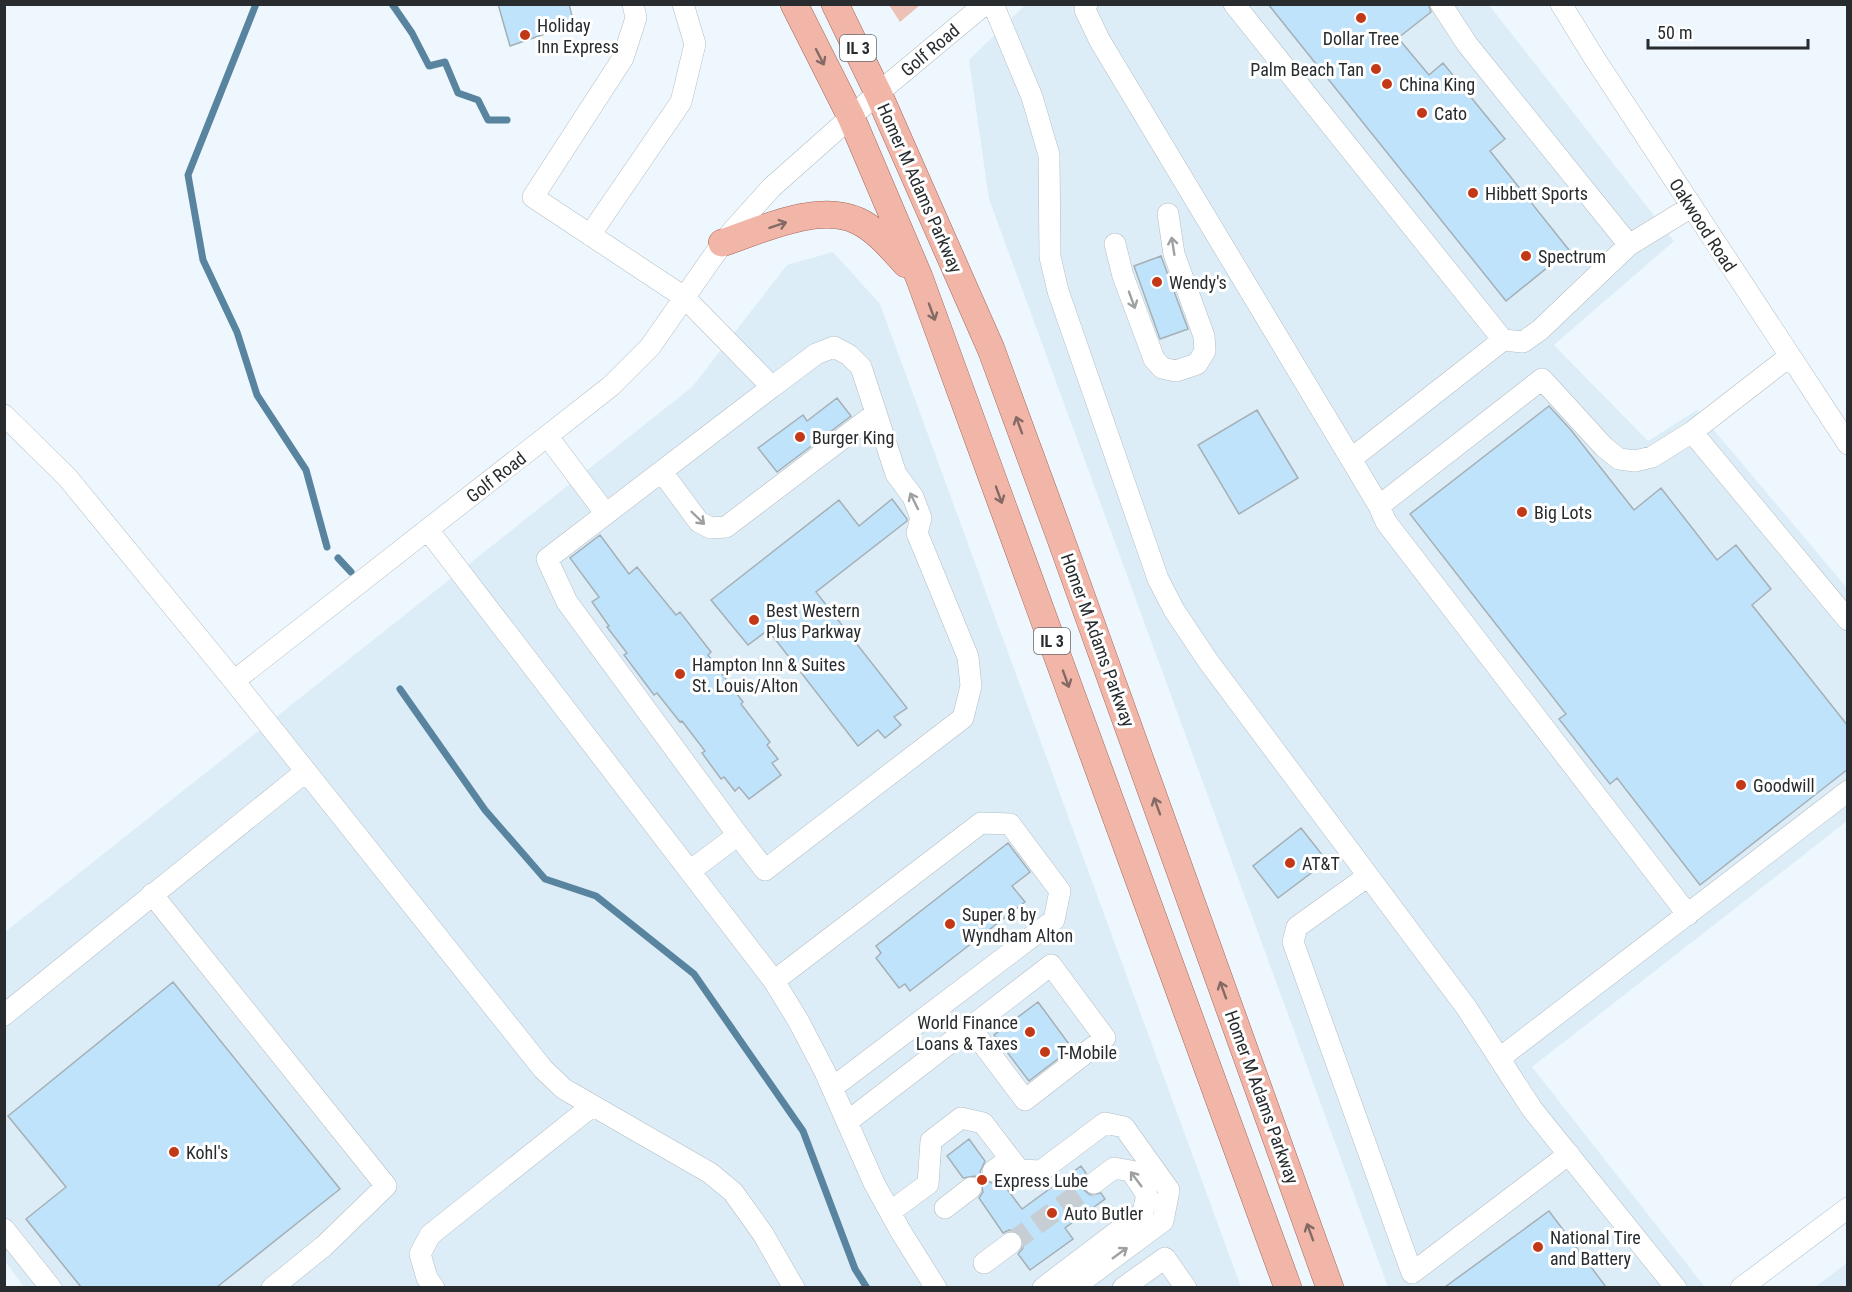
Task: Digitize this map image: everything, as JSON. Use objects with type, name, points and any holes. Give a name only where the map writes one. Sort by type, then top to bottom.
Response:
[{"type":"main road","name":"Homer M Adams Parkway","points":[[794,4],[851,117],[919,277],[1288,1287]]},
{"type":"main road","name":"Homer M Adams Parkway","points":[[835,4],[878,93],[991,349],[1330,1287]]},
{"type":"main road","points":[[723,243],[784,222],[808,216],[833,214],[857,220],[880,236],[919,277]]},
{"type":"street","points":[[633,4],[636,18],[623,58],[533,197],[684,297],[772,387]]},
{"type":"street","points":[[590,235],[681,102],[694,44],[683,4]]},
{"type":"street","name":"Golf Road","points":[[234,681],[611,386],[650,347],[723,243],[772,187],[878,93],[985,4]]},
{"type":"street","points":[[993,4],[1032,98],[1049,155],[1050,257],[1058,291],[1158,579],[1174,610],[1208,661],[1466,1007],[1532,1109],[1676,1287]]},
{"type":"street","points":[[1087,4],[1085,10],[1105,50],[1352,459],[1386,522],[1688,915]]},
{"type":"street","points":[[1234,4],[1503,340]]},
{"type":"street","points":[[1441,4],[1467,44],[1629,245]]},
{"type":"street","name":"Oakwood Road","points":[[1561,4],[1691,207],[1848,444]]},
{"type":"street","points":[[1352,459],[1503,340],[1522,342],[1540,330],[1629,245],[1691,207]]},
{"type":"street","points":[[1115,244],[1123,276],[1154,359],[1162,368],[1176,371],[1197,364],[1205,351],[1204,336],[1174,254],[1168,214]]},
{"type":"street","points":[[834,347],[849,355],[861,367],[876,413],[896,474],[913,497],[921,518],[918,533],[968,657],[971,686],[963,718],[765,870],[567,602],[547,559],[816,354],[834,347]]},
{"type":"street","points":[[1379,506],[1542,379],[1604,447],[1619,459],[1635,461],[1652,458],[1692,432],[1790,356]]},
{"type":"street","points":[[662,472],[699,522],[711,528],[726,527],[876,413]]},
{"type":"street","points":[[4,415],[67,477],[234,681],[543,1069],[564,1089],[710,1173],[733,1192],[763,1234],[794,1287]]},
{"type":"street","points":[[1692,432],[1848,620]]},
{"type":"street","points":[[548,436],[606,514]]},
{"type":"street","points":[[428,530],[774,981],[799,1022],[890,1212],[936,1287]]},
{"type":"street","points":[[4,1015],[305,772]]},
{"type":"street","points":[[1500,1058],[1848,791]]},
{"type":"street","points":[[774,981],[981,823],[1010,824],[1060,891],[1054,920],[832,1088]]},
{"type":"street","points":[[690,871],[738,835]]},
{"type":"street","points":[[1368,876],[1297,927],[1293,942],[1412,1273],[1569,1154]]},
{"type":"street","points":[[152,894],[386,1186],[324,1246],[272,1287]]},
{"type":"street","points":[[847,1122],[970,1027],[1051,965],[1105,1038],[1025,1100],[970,1027]]},
{"type":"street","points":[[425,1284],[420,1254],[430,1235],[592,1106]]},
{"type":"street","points":[[890,1212],[928,1184],[931,1141],[962,1118],[983,1124],[1002,1165],[1019,1170],[1041,1171],[1105,1124],[1124,1127],[1169,1190],[1163,1221],[1073,1287]]},
{"type":"street","points":[[1043,1287],[1143,1212],[1147,1194],[1131,1171],[1114,1168],[1094,1183]]},
{"type":"street","points":[[945,1208],[971,1188]]},
{"type":"street","points":[[1740,1287],[1848,1208]]},
{"type":"street","points":[[4,1229],[51,1287]]},
{"type":"street","points":[[984,1263],[1011,1243]]},
{"type":"street","points":[[1123,1287],[1165,1258],[1186,1287]]},
{"type":"shaded area","points":[[889,5],[920,5],[900,22]]},
{"type":"shaded area","points":[[1025,5],[1489,5],[1674,241],[1554,345],[1648,441],[1697,410],[1847,588],[1847,821],[1532,1067],[1705,1287],[1388,1287],[989,199],[969,60]]},
{"type":"shaded area","points":[[833,252],[880,304],[1241,1287],[25,1288],[5,1261],[5,932],[692,387],[787,265]]},
{"type":"shaded area","points":[[1847,1263],[1847,1287],[1815,1287]]},
{"type":"building","name":"Holiday Inn Express","points":[[498,4],[569,4],[574,24],[510,46]]},
{"type":"building","points":[[1268,4],[1428,4],[1431,12],[1398,38],[1429,75],[1443,63],[1505,139],[1490,151],[1569,250],[1506,301]]},
{"type":"building","name":"Wendy's","points":[[1161,256],[1188,329],[1160,339],[1134,266]]},
{"type":"building","name":"Burger King","points":[[837,398],[851,416],[777,472],[758,448],[803,415],[807,421]]},
{"type":"building","points":[[1549,406],[1571,430],[1634,510],[1661,488],[1717,560],[1736,545],[1771,589],[1752,605],[1848,726],[1848,769],[1700,885],[1617,778],[1610,784],[1559,719],[1566,714],[1410,514]]},
{"type":"building","points":[[1257,410],[1298,478],[1239,514],[1198,445]]},
{"type":"building","name":"Best Western Plus Parkway","points":[[892,499],[907,521],[816,592],[907,708],[894,717],[901,725],[885,738],[878,730],[858,746],[768,630],[748,645],[711,600],[839,500],[859,526]]},
{"type":"building","name":"Hampton Inn & Suites St. Louis/Alton","points":[[600,535],[629,574],[637,567],[676,615],[680,612],[711,652],[708,655],[770,742],[767,745],[778,759],[772,763],[781,775],[749,799],[739,787],[735,791],[724,777],[721,779],[702,753],[705,751],[682,721],[680,722],[657,693],[654,695],[624,655],[627,653],[592,602],[599,597],[570,558]]},
{"type":"building","name":"AT&T","points":[[1301,828],[1327,861],[1278,898],[1253,866]]},
{"type":"building","name":"Super 8 by Wyndham Alton","points":[[1008,843],[1030,872],[1012,886],[1025,902],[910,991],[905,984],[899,988],[876,958],[881,953],[876,946]]},
{"type":"building","name":"Kohl's","points":[[173,982],[340,1189],[217,1287],[81,1287],[26,1219],[66,1187],[8,1116]]},
{"type":"building","points":[[1038,1002],[1072,1048],[1029,1081],[994,1035]]},
{"type":"building","name":"Auto Butler","points":[[969,1139],[985,1161],[980,1172],[983,1179],[994,1184],[1001,1181],[1022,1209],[1081,1166],[1086,1173],[1082,1179],[1084,1190],[1090,1195],[1101,1193],[1105,1199],[1065,1228],[1073,1239],[1030,1270],[1018,1254],[1023,1248],[1022,1236],[1016,1231],[1009,1230],[1003,1233],[979,1198],[983,1192],[981,1181],[975,1176],[963,1178],[947,1156]]},
{"type":"building","name":"National Tire and Battery","points":[[1549,1211],[1606,1287],[1445,1287]]},
{"type":"waterway","points":[[256,4],[188,175],[203,260],[237,332],[257,395],[306,470],[327,547]]},
{"type":"waterway","points":[[392,4],[412,33],[429,66],[445,62],[458,93],[478,100],[488,120],[507,120]]},
{"type":"waterway","points":[[338,558],[351,572]]},
{"type":"waterway","points":[[400,689],[485,810],[545,879],[596,896],[694,974],[803,1131],[855,1269],[867,1288]]},
{"type":"tunnel","points":[[1011,1243],[1094,1183]]},
{"type":"place","name":"Dollar Tree","points":[[1361,18]]},
{"type":"place","name":"Holiday Inn Express","points":[[525,35]]},
{"type":"place","name":"Palm Beach Tan","points":[[1376,69]]},
{"type":"place","name":"China King","points":[[1387,84]]},
{"type":"place","name":"Cato","points":[[1422,113]]},
{"type":"place","name":"Hibbett Sports","points":[[1473,193]]},
{"type":"place","name":"Spectrum","points":[[1526,256]]},
{"type":"place","name":"Wendy's","points":[[1157,282]]},
{"type":"place","name":"Burger King","points":[[800,437]]},
{"type":"place","name":"Big Lots","points":[[1522,512]]},
{"type":"place","name":"Best Western Plus Parkway","points":[[754,620]]},
{"type":"place","name":"Hampton Inn & Suites St. Louis/Alton","points":[[680,674]]},
{"type":"place","name":"Goodwill","points":[[1741,785]]},
{"type":"place","name":"AT&T","points":[[1290,863]]},
{"type":"place","name":"Super 8 by Wyndham Alton","points":[[950,924]]},
{"type":"place","name":"World Finance Loans & Taxes","points":[[1030,1032]]},
{"type":"place","name":"T-Mobile","points":[[1045,1052]]},
{"type":"place","name":"Kohl's","points":[[174,1152]]},
{"type":"place","name":"Express Lube","points":[[982,1180]]},
{"type":"place","name":"Auto Butler","points":[[1052,1213]]},
{"type":"place","name":"National Tire and Battery","points":[[1538,1247]]}]
